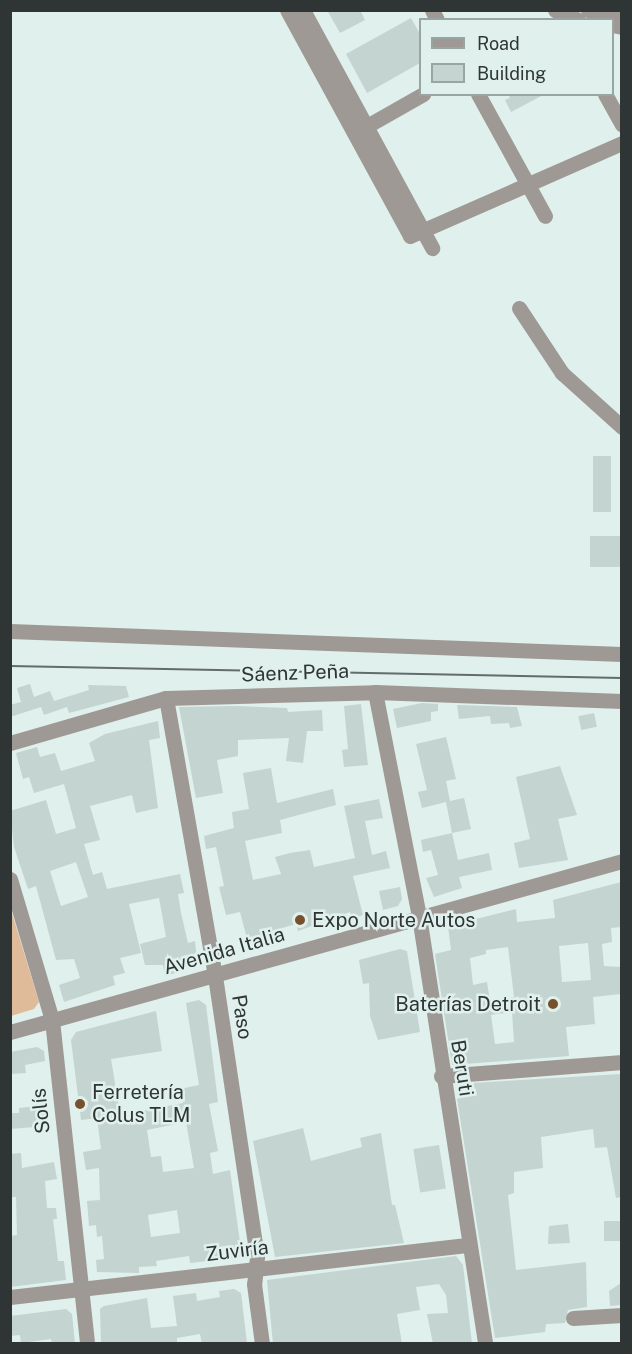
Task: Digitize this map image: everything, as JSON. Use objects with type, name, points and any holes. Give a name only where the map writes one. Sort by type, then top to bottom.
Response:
[{"type":"street","points":[[287,10],[432,248]]},
{"type":"street","points":[[303,10],[361,130]]},
{"type":"street","points":[[565,16],[578,10]]},
{"type":"street","points":[[588,10],[621,16]]},
{"type":"street","points":[[361,130],[420,96]]},
{"type":"street","points":[[479,96],[545,216]]},
{"type":"street","points":[[606,96],[621,124]]},
{"type":"street","points":[[423,230],[526,182],[621,143]]},
{"type":"street","points":[[519,308],[562,373],[621,428]]},
{"type":"street","points":[[10,631],[621,654]]},
{"type":"street","name":"Sáenz Peña","points":[[10,743],[166,698],[375,692],[587,697],[621,701]]},
{"type":"street","name":"Beruti","points":[[375,692],[419,916],[441,1076],[485,1344]]},
{"type":"street","name":"Paso","points":[[166,698],[215,976],[257,1257],[261,1344]]},
{"type":"street","name":"Avenida Italia","points":[[10,1032],[621,861]]},
{"type":"street","name":"Solís","points":[[12,889],[52,1020],[87,1344]]},
{"type":"street","points":[[441,1076],[621,1062]]},
{"type":"street","name":"Zuviría","points":[[10,1298],[469,1245]]},
{"type":"street","points":[[573,1318],[621,1315]]},
{"type":"shaded area","points":[[11,910],[39,1002],[34,1009],[11,1016]]},
{"type":"building","points":[[327,10],[360,10],[365,20],[340,33]]},
{"type":"building","points":[[411,18],[419,32],[419,64],[367,93],[346,54]]},
{"type":"building","points":[[509,96],[541,96],[511,112],[505,100],[510,98]]},
{"type":"building","points":[[593,456],[611,456],[611,512],[593,512]]},
{"type":"building","points":[[590,536],[621,536],[621,567],[590,567]]},
{"type":"building","points":[[30,684],[34,697],[50,691],[54,701],[89,690],[88,685],[126,686],[129,697],[69,713],[67,707],[44,715],[41,707],[10,717],[10,705],[21,702],[17,688]]},
{"type":"building","points":[[422,703],[438,704],[438,711],[431,712],[431,721],[397,728],[393,709]]},
{"type":"building","points":[[361,704],[368,765],[344,767],[342,750],[348,749],[344,706]]},
{"type":"building","points":[[457,705],[517,707],[522,726],[510,728],[509,723],[491,724],[490,716],[459,719]]},
{"type":"building","points":[[179,707],[287,708],[288,712],[322,710],[323,731],[307,731],[303,763],[286,761],[289,738],[238,740],[238,756],[217,760],[223,793],[196,798]]},
{"type":"building","points":[[594,713],[597,727],[581,730],[578,716]]},
{"type":"building","points":[[158,721],[160,738],[149,740],[158,808],[136,813],[132,795],[90,806],[100,840],[84,844],[93,875],[102,872],[107,889],[180,874],[184,893],[178,894],[181,913],[188,943],[195,941],[197,961],[178,966],[179,972],[165,976],[163,965],[145,965],[140,944],[166,937],[159,898],[129,904],[141,953],[120,958],[125,973],[113,976],[115,985],[64,1002],[59,985],[80,978],[74,959],[56,960],[36,886],[28,889],[14,847],[10,811],[46,800],[56,834],[76,828],[64,784],[34,793],[29,777],[23,779],[16,753],[37,747],[40,757],[55,753],[61,771],[95,761],[89,743],[105,734]],"holes":[[[76,862],[88,897],[61,906],[50,871]]]},
{"type":"building","points":[[446,737],[456,779],[446,781],[450,801],[464,798],[471,829],[452,833],[446,802],[422,808],[418,792],[427,790],[416,744]]},
{"type":"building","points":[[560,766],[577,815],[558,819],[568,860],[519,868],[514,843],[530,839],[516,777]]},
{"type":"building","points":[[271,768],[277,803],[333,789],[336,805],[280,820],[282,833],[245,841],[253,880],[281,874],[275,857],[290,853],[310,850],[314,867],[355,858],[344,806],[379,799],[383,818],[365,821],[372,855],[386,851],[390,868],[353,876],[363,915],[351,919],[350,912],[298,931],[296,924],[265,933],[267,942],[249,946],[240,912],[226,915],[219,887],[224,886],[216,847],[206,849],[204,836],[234,828],[232,812],[249,809],[243,773]]},
{"type":"building","points":[[452,833],[458,860],[489,853],[492,870],[459,877],[462,888],[434,897],[426,878],[438,875],[431,850],[423,852],[421,840]]},
{"type":"building","points":[[621,882],[621,927],[611,928],[612,942],[602,944],[604,966],[621,967],[621,994],[593,997],[595,1024],[566,1027],[569,1056],[452,1065],[435,954],[451,950],[448,926],[516,909],[517,922],[555,918],[553,900]],"holes":[[[588,943],[591,980],[562,982],[559,946]],[[508,947],[514,997],[490,1001],[487,982],[473,985],[470,958],[486,954],[486,950]],[[512,1012],[514,1042],[495,1044],[491,1015]]]},
{"type":"building","points":[[400,887],[402,899],[398,906],[383,910],[379,891]]},
{"type":"building","points":[[400,949],[407,951],[420,1032],[378,1040],[370,1016],[369,983],[363,984],[359,960]]},
{"type":"building","points":[[199,1000],[206,1005],[218,1102],[209,1104],[218,1151],[210,1153],[213,1174],[230,1170],[242,1257],[190,1263],[189,1256],[156,1261],[157,1266],[139,1267],[139,1273],[97,1272],[96,1260],[104,1259],[102,1236],[97,1237],[96,1225],[89,1226],[87,1201],[100,1200],[99,1168],[86,1170],[83,1152],[101,1149],[97,1118],[81,1120],[71,1040],[76,1032],[156,1011],[162,1051],[111,1059],[121,1119],[143,1115],[142,1111],[183,1103],[180,1089],[199,1085],[186,1003]],"holes":[[[186,1122],[194,1168],[163,1172],[161,1156],[151,1157],[147,1130]],[[177,1210],[180,1233],[151,1237],[148,1215]]]},
{"type":"building","points":[[37,1047],[44,1051],[45,1061],[25,1065],[26,1073],[10,1074],[10,1052]]},
{"type":"building","points":[[621,1074],[621,1197],[616,1198],[607,1147],[595,1148],[593,1129],[541,1137],[543,1168],[514,1172],[514,1193],[508,1195],[516,1270],[586,1262],[587,1307],[568,1310],[565,1323],[546,1324],[545,1332],[495,1338],[457,1099],[472,1083]]},
{"type":"building","points":[[45,1105],[47,1126],[10,1129],[10,1113],[19,1113],[19,1108]]},
{"type":"building","points":[[303,1128],[311,1161],[362,1147],[360,1138],[381,1133],[392,1205],[395,1205],[404,1243],[275,1257],[253,1141]]},
{"type":"building","points":[[439,1145],[446,1188],[420,1193],[413,1149]]},
{"type":"building","points":[[21,1153],[22,1168],[54,1162],[57,1179],[45,1181],[47,1208],[56,1208],[57,1219],[53,1219],[58,1261],[64,1261],[66,1280],[10,1287],[10,1236],[17,1235],[16,1197],[10,1197],[10,1154]]},
{"type":"building","points":[[604,1221],[621,1221],[621,1241],[604,1241]]},
{"type":"building","points":[[568,1224],[570,1243],[548,1244],[549,1226]]},
{"type":"building","points":[[456,1256],[463,1265],[472,1344],[433,1344],[427,1314],[448,1313],[446,1295],[439,1284],[416,1287],[420,1310],[397,1314],[402,1344],[273,1344],[267,1280]]},
{"type":"building","points":[[621,1283],[621,1305],[610,1306],[609,1291]]},
{"type":"building","points":[[234,1289],[241,1293],[247,1343],[202,1344],[200,1334],[177,1338],[177,1344],[101,1344],[100,1309],[104,1306],[147,1298],[151,1328],[177,1326],[173,1296],[196,1293],[197,1301],[220,1297],[219,1291]]},
{"type":"building","points":[[66,1309],[72,1314],[75,1344],[52,1344],[51,1339],[21,1343],[20,1335],[10,1336],[10,1316]]},
{"type":"tram line","points":[[10,666],[622,678]]},
{"type":"place","name":"Expo Norte Autos","points":[[300,920]]},
{"type":"place","name":"Baterías Detroit","points":[[553,1004]]},
{"type":"place","name":"Ferretería Colus TLM","points":[[80,1104]]}]
